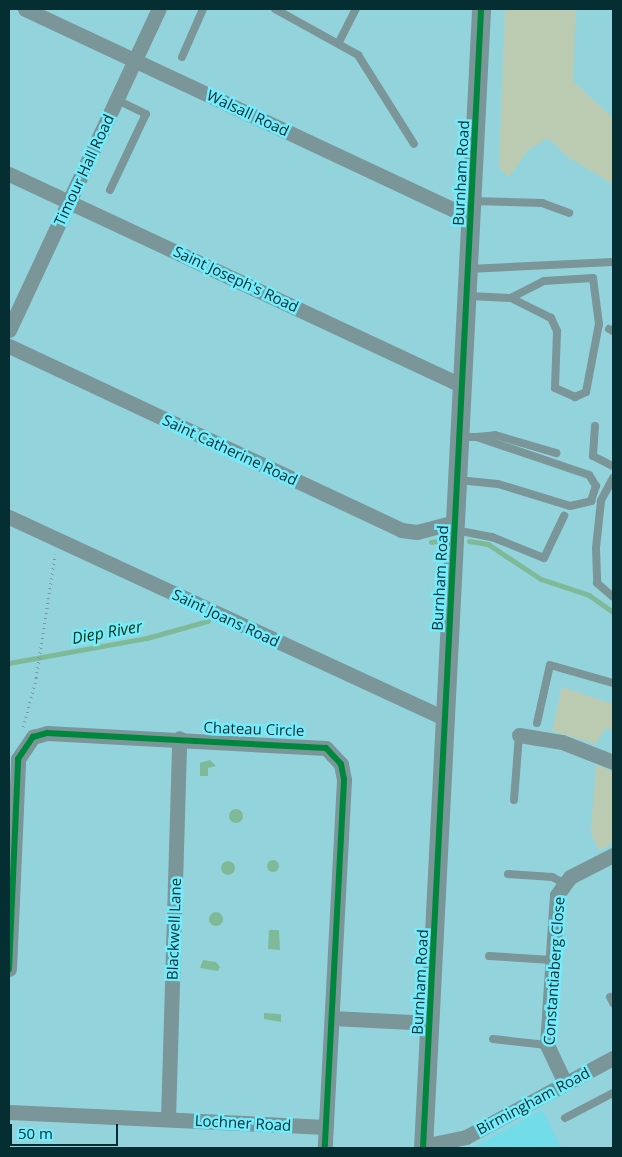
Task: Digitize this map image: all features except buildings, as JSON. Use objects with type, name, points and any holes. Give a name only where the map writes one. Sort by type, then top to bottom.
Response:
[{"type":"street","name":"Walsall Road","points":[[25,9],[135,61],[472,209]]},
{"type":"street","name":"Timour Hall Road","points":[[9,330],[159,9]]},
{"type":"street","name":"Burnham Road","points":[[423,1147],[431,1023],[444,718],[458,480],[468,437],[463,386],[481,9]]},
{"type":"street","name":"Saint Joseph's Road","points":[[9,174],[463,386]]},
{"type":"street","name":"Saint Catherine Road","points":[[9,346],[401,530],[455,534]]},
{"type":"street","name":"Saint Joans Road","points":[[9,517],[444,718]]},
{"type":"street","name":"Chateau Circle","points":[[22,748],[33,737],[47,733],[314,744],[332,752],[341,764],[332,1018],[325,1148]]},
{"type":"street","points":[[519,735],[562,742],[613,762]]},
{"type":"street","name":"Blackwell Lane","points":[[168,1119],[179,738]]},
{"type":"street","points":[[9,969],[22,748]]},
{"type":"street","name":"Constantiaberg Close","points":[[565,1083],[547,1045],[557,895],[564,882],[613,855]]},
{"type":"street","points":[[332,1018],[431,1023]]},
{"type":"street","name":"Birmingham Road","points":[[423,1147],[466,1137],[613,1058]]},
{"type":"street","name":"Lochner Road","points":[[9,1112],[326,1126]]},
{"type":"lane","points":[[182,58],[203,9]]},
{"type":"lane","points":[[275,9],[339,42],[362,59],[414,144]]},
{"type":"lane","points":[[339,42],[356,9]]},
{"type":"lane","points":[[110,190],[146,114],[117,100]]},
{"type":"lane","points":[[472,209],[542,203],[570,213]]},
{"type":"lane","points":[[469,269],[613,262]]},
{"type":"lane","points":[[468,296],[511,298],[556,324],[555,388],[575,397],[586,392],[599,324],[593,278],[544,281],[511,298]]},
{"type":"lane","points":[[595,426],[593,456],[613,466]]},
{"type":"lane","points":[[468,437],[495,436],[556,453]]},
{"type":"lane","points":[[458,480],[498,484],[570,506],[591,501],[596,481],[589,475],[468,437]]},
{"type":"lane","points":[[613,478],[601,501],[596,548],[596,583],[613,596]]},
{"type":"lane","points":[[455,534],[492,537],[544,558],[564,516]]},
{"type":"lane","points":[[537,723],[550,665],[613,683]]},
{"type":"lane","points":[[514,800],[519,735]]},
{"type":"lane","points":[[508,874],[552,876],[564,882]]},
{"type":"lane","points":[[489,956],[552,960]]},
{"type":"lane","points":[[493,1039],[547,1045]]},
{"type":"lane","points":[[565,1118],[613,1093]]},
{"type":"path","points":[[22,748],[23,718],[38,667],[58,540]]},
{"type":"shaded area","points":[[505,9],[576,9],[573,81],[613,118],[613,184],[568,157],[548,138],[528,150],[509,177],[499,168]]},
{"type":"shaded area","points":[[562,687],[613,704],[613,731],[606,727],[596,744],[552,731]]},
{"type":"shaded area","points":[[210,760],[216,766],[208,768],[208,776],[200,776],[200,763]]},
{"type":"shaded area","points":[[596,764],[613,772],[613,843],[599,850],[591,833]]},
{"type":"shaded area","points":[[236,809],[241,811],[243,816],[241,821],[236,823],[231,821],[229,816],[231,811]]},
{"type":"shaded area","points":[[275,860],[278,861],[278,871],[271,872],[268,871],[267,864],[268,861]]},
{"type":"shaded area","points":[[225,861],[231,861],[235,868],[231,875],[225,875],[221,871],[221,865]]},
{"type":"shaded area","points":[[216,912],[221,914],[223,919],[221,924],[216,926],[211,924],[209,919],[211,914]]},
{"type":"shaded area","points":[[269,930],[279,930],[280,950],[268,949]]},
{"type":"shaded area","points":[[203,960],[216,962],[220,967],[218,971],[200,968]]},
{"type":"shaded area","points":[[264,1013],[281,1014],[281,1022],[264,1019]]},
{"type":"shaded area","points":[[542,1110],[561,1148],[472,1148]]},
{"type":"waterway","name":"Diep River","points":[[431,542],[444,540]]},
{"type":"waterway","name":"Diep River","points":[[469,541],[488,544],[541,579],[589,595],[613,612]]},
{"type":"waterway","name":"Diep River","points":[[9,663],[147,638],[208,621]]},
{"type":"cycle path","points":[[423,1148],[481,9]]},
{"type":"cycle path","points":[[9,969],[18,759],[33,737],[47,733],[326,748],[341,764],[344,780],[325,1148]]}]
